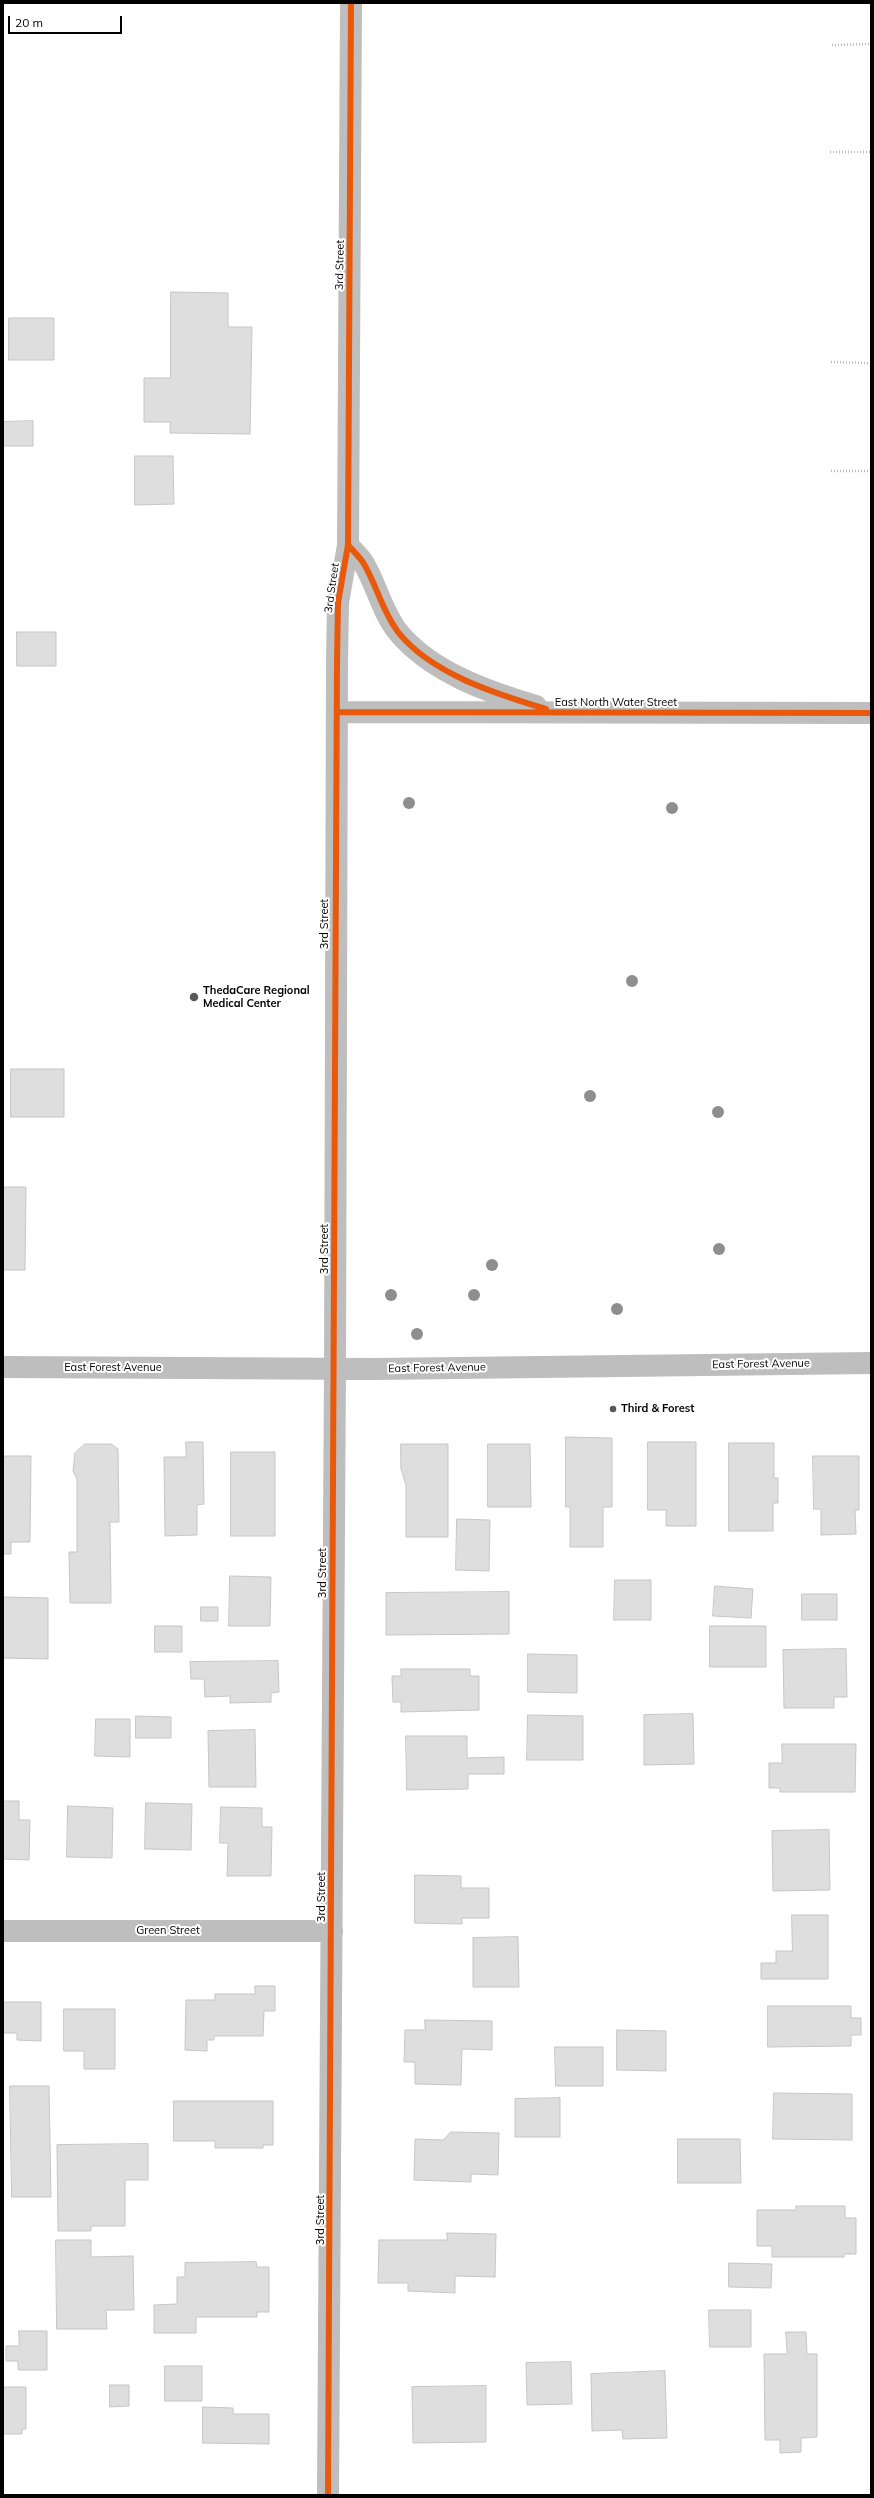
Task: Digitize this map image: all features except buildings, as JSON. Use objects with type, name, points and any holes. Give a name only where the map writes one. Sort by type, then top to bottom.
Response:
[{"type":"street","name":"3rd Street","points":[[328,2495],[338,603],[348,545],[351,3]]},
{"type":"street","points":[[348,545],[364,564],[378,598],[398,632],[419,652],[476,685],[558,712]]},
{"type":"street","name":"East North Water Street","points":[[337,712],[871,713]]},
{"type":"street","name":"East Forest Avenue","points":[[3,1367],[335,1368],[871,1362]]},
{"type":"street","name":"Green Street","points":[[3,1931],[332,1931]]},
{"type":"path","points":[[832,45],[871,44]]},
{"type":"path","points":[[830,152],[871,152]]},
{"type":"path","points":[[831,362],[871,363]]},
{"type":"path","points":[[831,471],[871,471]]},
{"type":"cycle path","points":[[328,2495],[337,663],[338,603],[348,545],[351,3]]},
{"type":"cycle path","points":[[348,545],[364,564],[392,624],[412,647],[428,660],[466,681],[507,697],[546,709]]},
{"type":"cycle path","points":[[337,712],[871,713]]},
{"type":"place","name":"ThedaCare Regional Medical Center","points":[[194,997]]},
{"type":"place","name":"Third & Forest","points":[[613,1409]]}]
